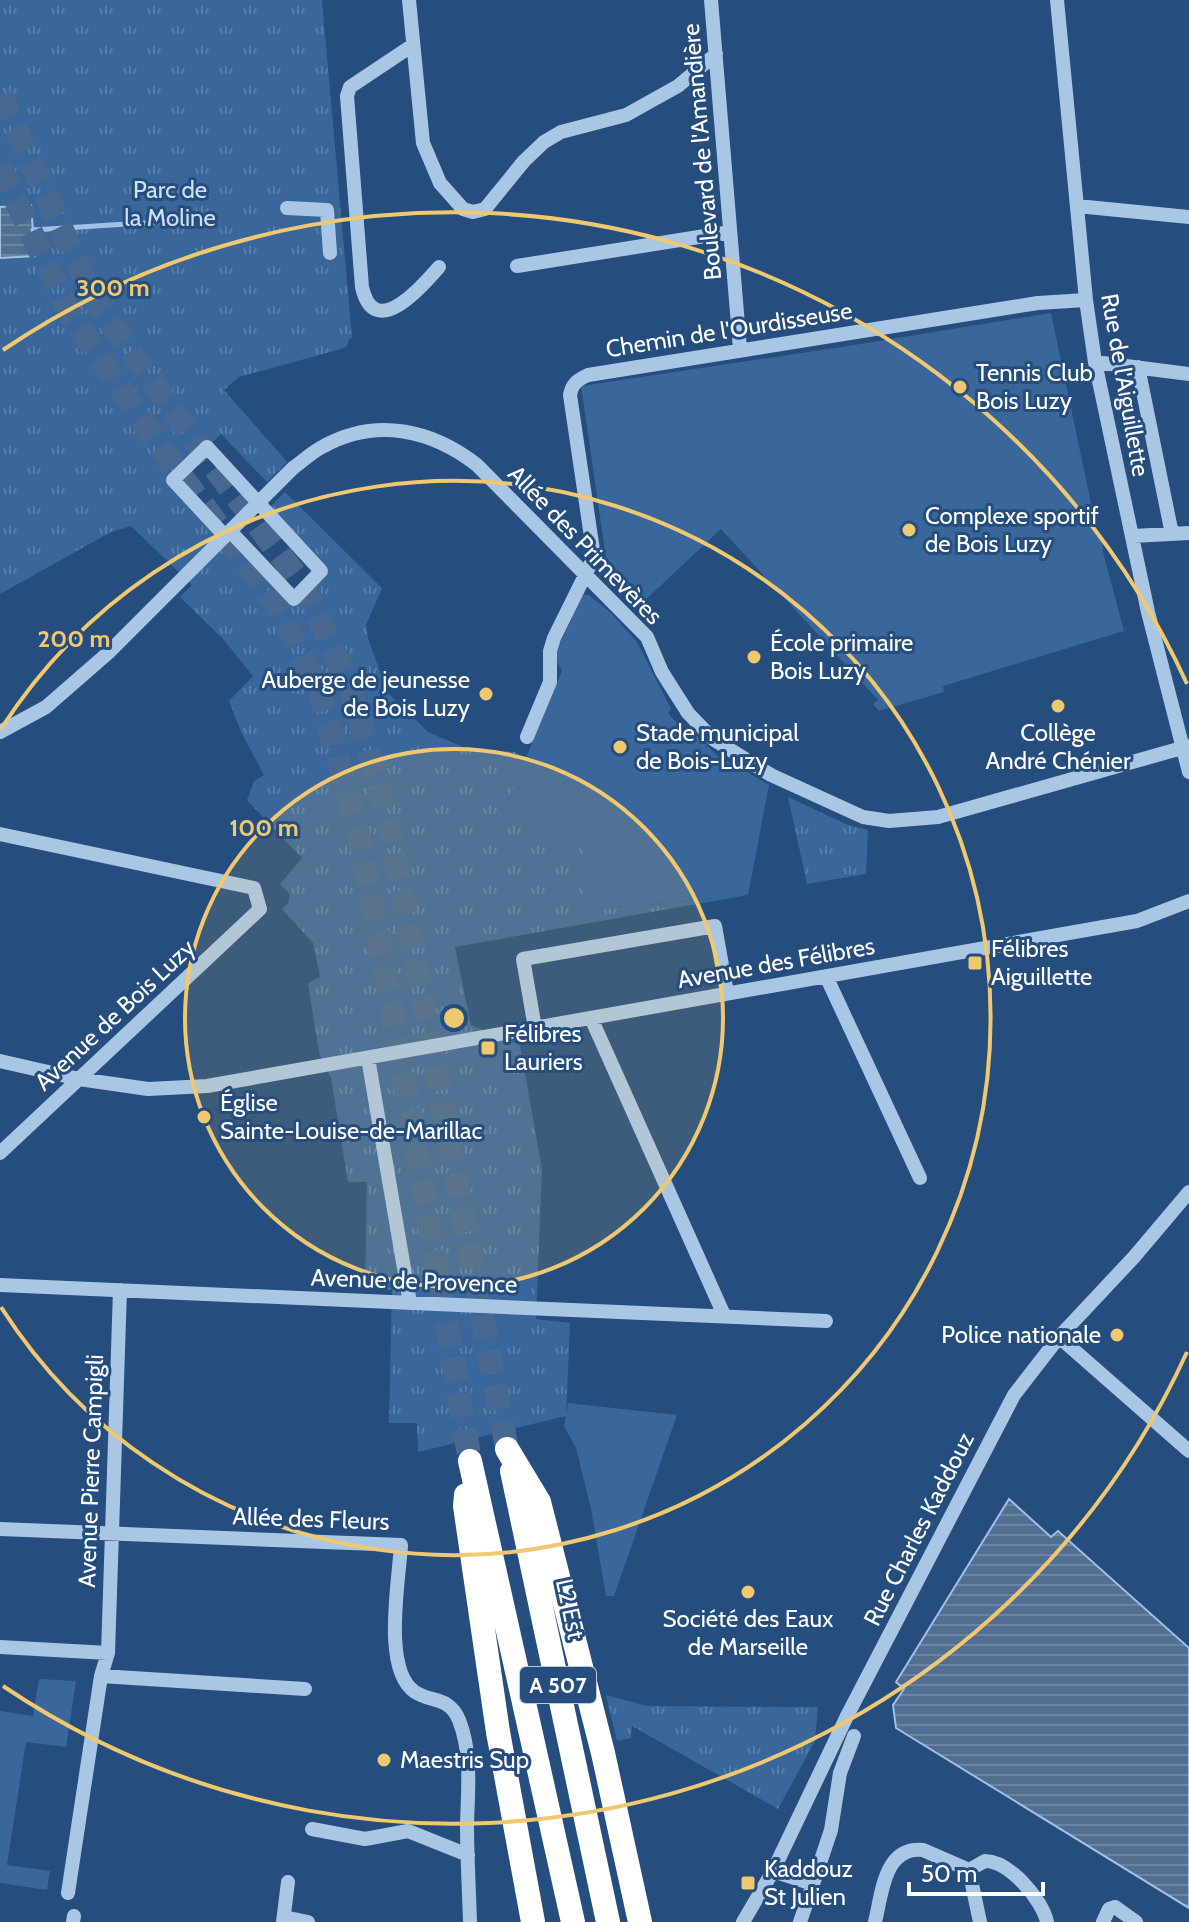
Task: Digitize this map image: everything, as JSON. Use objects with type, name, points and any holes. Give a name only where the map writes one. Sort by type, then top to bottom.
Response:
[{"type":"highway","name":"L2 Est","points":[[608,1922],[507,1449],[539,1502],[603,1753],[640,1922]]},
{"type":"highway","name":"A 507","points":[[533,1922],[498,1732],[465,1506],[470,1461],[573,1922]]},
{"type":"street","points":[[409,0],[423,143],[440,183],[463,209],[473,212],[485,209],[524,161],[544,142],[561,132],[626,115],[678,86],[716,54]]},
{"type":"street","name":"Boulevard de l'Amandière","points":[[711,0],[740,349]]},
{"type":"street","name":"Rue de l'Aiguillette","points":[[1057,0],[1086,300],[1095,362],[1148,612],[1186,746],[1189,772]]},
{"type":"street","points":[[413,45],[360,79],[350,87],[347,96],[365,302],[379,311],[405,303],[439,267]]},
{"type":"street","points":[[1077,206],[1189,217]]},
{"type":"street","points":[[287,208],[327,210],[330,253]]},
{"type":"street","points":[[517,266],[730,232]]},
{"type":"street","name":"Chemin de l'Ourdisseuse","points":[[586,572],[594,557],[570,395],[572,386],[588,375],[1038,303],[1086,300]]},
{"type":"street","points":[[1095,362],[1189,374]]},
{"type":"street","points":[[1138,367],[1172,534]]},
{"type":"street","name":"Allée des Primevères","points":[[0,732],[46,707],[108,653],[293,468],[323,446],[352,435],[388,428],[421,434],[455,448],[477,465],[647,637],[662,672],[688,713],[713,739],[771,775],[863,817],[889,821],[938,817],[1186,746]]},
{"type":"street","points":[[207,447],[259,502],[321,571],[294,599],[173,480],[207,447]]},
{"type":"street","points":[[1133,536],[1189,533]]},
{"type":"street","points":[[527,737],[550,682],[550,651],[586,572]]},
{"type":"street","name":"Avenue de Bois Luzy","points":[[0,834],[254,888],[260,909],[0,1153]]},
{"type":"street","name":"Avenue des Félibres","points":[[0,1061],[79,1079],[148,1089],[207,1086],[1137,921],[1189,901]]},
{"type":"street","points":[[535,1028],[523,959],[715,926],[727,993]]},
{"type":"street","points":[[826,976],[920,1178]]},
{"type":"street","points":[[591,1018],[724,1315]]},
{"type":"street","points":[[368,1058],[410,1303]]},
{"type":"street","name":"Rue Charles Kaddouz","points":[[743,1922],[773,1871],[847,1716],[1014,1395],[1059,1337],[1134,1257],[1189,1192]]},
{"type":"street","name":"Avenue de Provence","points":[[0,1285],[826,1321]]},
{"type":"street","name":"Avenue Pierre Campigli","points":[[68,1893],[101,1676],[108,1653],[120,1290]]},
{"type":"street","points":[[1059,1337],[1189,1451]]},
{"type":"street","name":"Allée des Fleurs","points":[[0,1529],[401,1545],[395,1659],[406,1684],[417,1694],[438,1699],[452,1708],[459,1720],[466,1744],[469,1776],[468,1855]]},
{"type":"street","points":[[0,1647],[108,1653]]},
{"type":"street","points":[[101,1676],[305,1689]]},
{"type":"street","points":[[800,1922],[831,1830],[840,1773],[854,1736]]},
{"type":"street","points":[[312,1829],[365,1839],[408,1831],[468,1855],[470,1922]]},
{"type":"street","points":[[875,1922],[886,1875],[900,1855],[916,1849],[923,1850],[969,1870]]},
{"type":"street","points":[[969,1870],[985,1861],[1001,1864],[1040,1901],[1047,1922]]},
{"type":"street","points":[[969,1870],[980,1922]]},
{"type":"street","points":[[773,1871],[813,1884]]},
{"type":"street","points":[[288,1882],[283,1919],[308,1922]]},
{"type":"street","points":[[1103,1922],[1109,1909],[1115,1907],[1136,1922]]},
{"type":"green space","name":"Parc de la Moline","points":[[0,0],[322,0],[352,338],[341,349],[239,377],[224,390],[287,462],[267,482],[221,434],[173,480],[231,546],[239,539],[294,598],[321,571],[267,510],[285,492],[382,588],[366,625],[387,692],[428,732],[470,750],[515,752],[526,759],[503,813],[584,847],[585,911],[748,895],[455,947],[471,1025],[520,1045],[542,1169],[536,1319],[570,1323],[566,1416],[418,1452],[417,1423],[389,1423],[392,1290],[365,1287],[367,1182],[348,1182],[331,1078],[319,1053],[308,983],[320,977],[313,943],[282,909],[290,895],[280,884],[302,858],[247,800],[254,781],[264,775],[241,732],[229,701],[253,676],[223,639],[180,597],[192,585],[131,526],[111,532],[0,594]]},
{"type":"green space","name":"Complexe sportif de Bois Luzy","points":[[1051,313],[1097,532],[1102,536],[1103,552],[1124,631],[943,686],[944,692],[879,711],[873,704],[878,700],[721,529],[639,606],[609,578],[581,386]]},
{"type":"green space","name":"Stade municipal de Bois-Luzy","points":[[583,595],[589,595],[611,613],[637,642],[671,709],[668,713],[690,738],[696,735],[717,755],[769,785],[748,895],[585,911],[503,813],[562,671],[554,656]]},
{"type":"green space","points":[[788,797],[848,825],[868,830],[866,874],[807,884]]},
{"type":"green space","points":[[568,1403],[677,1415],[614,1596],[606,1596],[591,1509],[576,1448],[564,1426]]},
{"type":"green space","points":[[39,1679],[76,1681],[66,1747],[26,1742],[7,1865],[50,1871],[47,1890],[0,1883],[0,1711],[33,1716]]},
{"type":"green space","points":[[606,1695],[647,1706],[818,1707],[815,1741],[778,1809],[632,1726],[631,1738],[617,1741]]},
{"type":"shaded area","points":[[31,205],[35,256],[0,258],[0,207]]},
{"type":"shaded area","points":[[1009,1499],[1051,1537],[1058,1531],[1189,1648],[1189,1908],[896,1728],[893,1705],[904,1689],[896,1682]]},
{"type":"waterway","points":[[33,230],[189,220]]},
{"type":"tunnel","points":[[0,96],[95,301],[193,439],[303,585],[351,689],[389,824],[507,1449]]},
{"type":"tunnel","points":[[0,167],[69,312],[167,457],[274,601],[320,692],[358,832],[390,998],[470,1461]]},
{"type":"place","name":"Tennis Club Bois Luzy","points":[[960,387]]},
{"type":"place","name":"Complexe sportif de Bois Luzy","points":[[909,530]]},
{"type":"place","name":"École primaire Bois Luzy","points":[[754,657]]},
{"type":"place","name":"Auberge de jeunesse de Bois Luzy","points":[[486,694]]},
{"type":"place","name":"Collège André Chénier","points":[[1058,706]]},
{"type":"place","name":"Stade municipal de Bois-Luzy","points":[[620,747]]},
{"type":"place","name":"Félibres Aiguillette","points":[[975,963]]},
{"type":"place","name":"Félibres Lauriers","points":[[488,1048]]},
{"type":"place","name":"Église Sainte-Louise-de-Marillac","points":[[204,1117]]},
{"type":"place","name":"Police nationale","points":[[1117,1335]]},
{"type":"place","name":"Société des Eaux de Marseille","points":[[748,1592]]},
{"type":"place","name":"Maestris Sup","points":[[384,1760]]},
{"type":"place","name":"Kaddouz St Julien","points":[[748,1883]]}]
